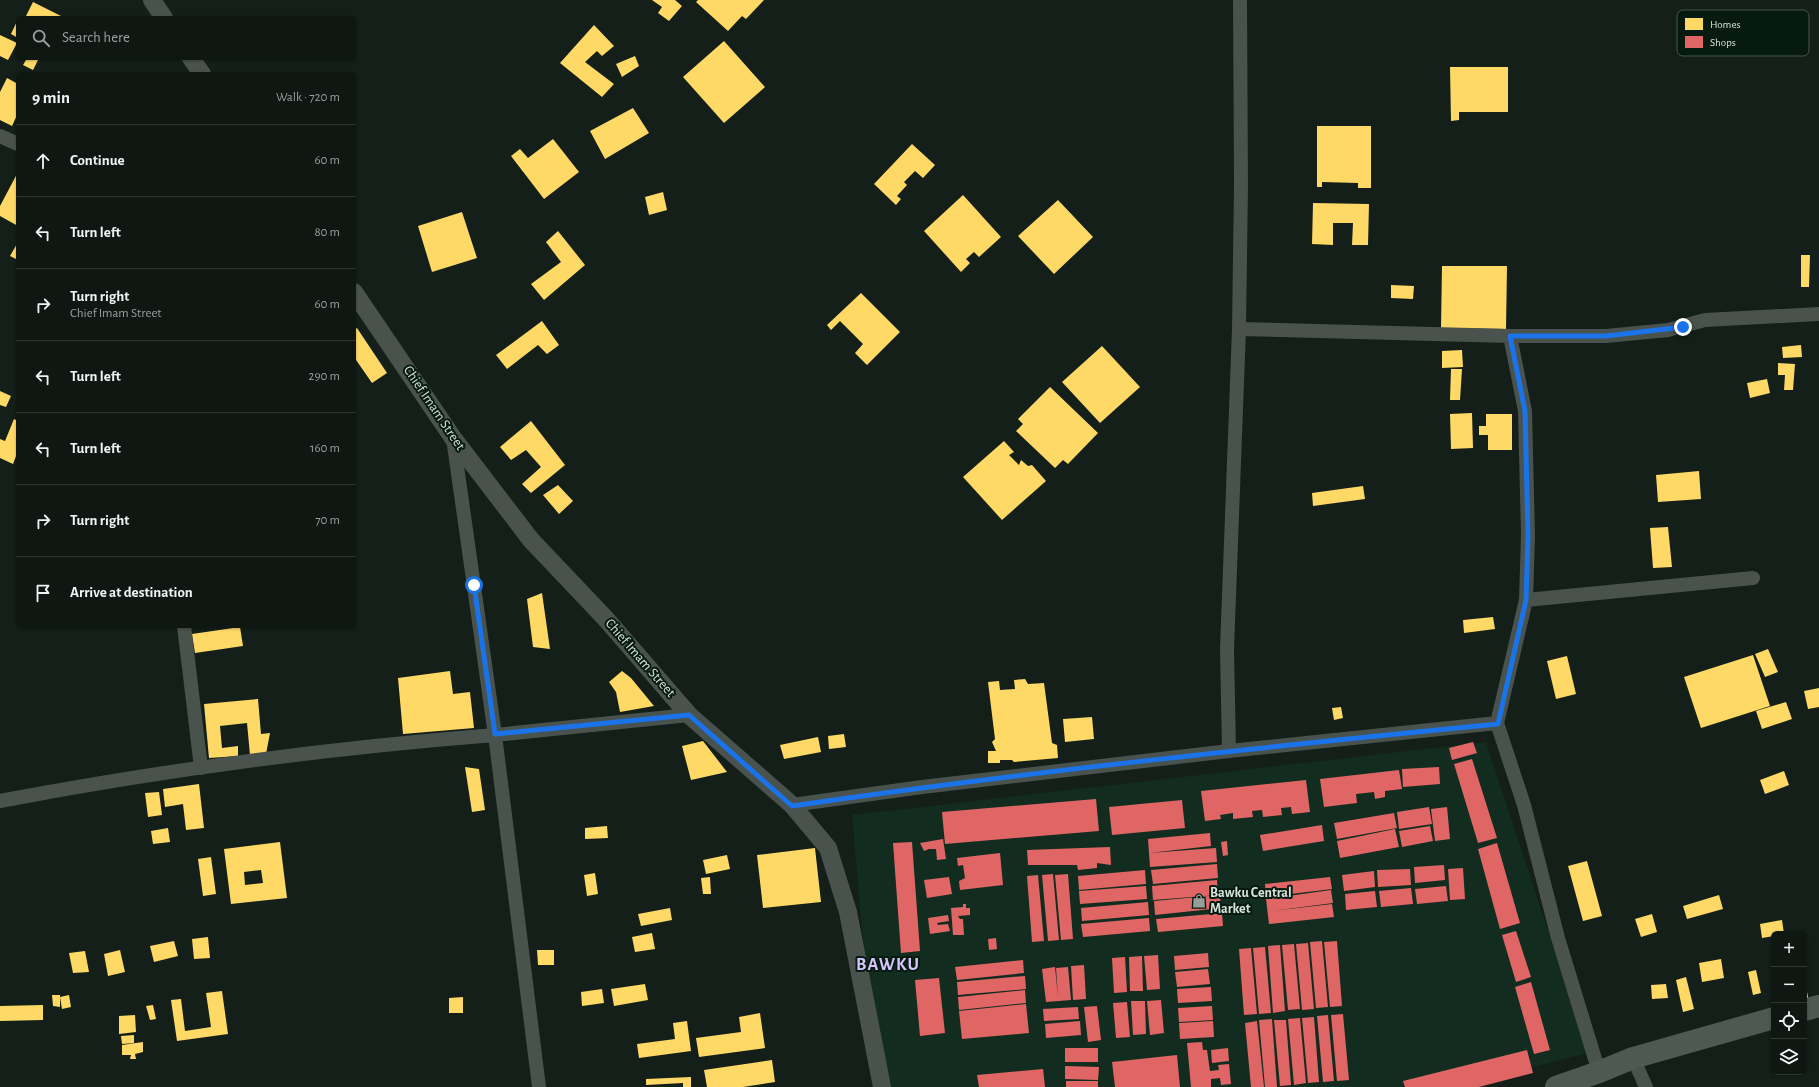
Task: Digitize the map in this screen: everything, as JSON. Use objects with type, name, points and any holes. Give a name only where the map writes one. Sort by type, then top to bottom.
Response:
[{"type":"highway","points":[[1807,1009],[1819,1006]]},
{"type":"highway","points":[[1556,1087],[1633,1058],[1771,1019]]},
{"type":"street","points":[[152,0],[163,16]]},
{"type":"street","points":[[1229,751],[1227,649],[1239,329],[1241,185],[1240,0]]},
{"type":"street","points":[[192,60],[201,72]]},
{"type":"street","points":[[0,136],[16,143]]},
{"type":"street","name":"Chief Imam Street","points":[[356,295],[453,438],[531,540],[606,619],[689,715],[792,806],[828,848],[848,912],[882,1087]]},
{"type":"street","points":[[1239,329],[1510,336],[1606,336],[1668,330],[1705,320],[1819,314]]},
{"type":"street","points":[[1510,336],[1525,411],[1528,535],[1526,600],[1498,724],[1524,805],[1558,938],[1599,1072]]},
{"type":"street","points":[[453,438],[495,734],[539,1087]]},
{"type":"street","points":[[1526,600],[1753,578]]},
{"type":"street","points":[[184,628],[201,768]]},
{"type":"street","points":[[0,801],[274,756],[689,715]]},
{"type":"street","points":[[792,806],[930,786],[1229,751],[1498,724]]},
{"type":"street","points":[[1633,1058],[1646,1087]]},
{"type":"shaded area","name":"Bawku Central Market","points":[[1486,742],[1588,1053],[1456,1087],[891,1087],[867,987],[852,815]]},
{"type":"building: Homes","points":[[652,0],[675,0],[682,6],[669,21],[658,13],[662,7]]},
{"type":"building: Homes","points":[[698,0],[764,0],[746,19],[742,16],[728,31],[696,2]]},
{"type":"building: Homes","points":[[33,2],[61,16],[26,16]]},
{"type":"building: Homes","points":[[16,23],[16,37],[11,34]]},
{"type":"building: Homes","points":[[594,25],[614,46],[602,56],[597,51],[585,62],[614,84],[602,97],[560,63]]},
{"type":"building: Homes","points":[[0,35],[16,43],[16,45],[8,60],[0,56]]},
{"type":"building: Homes","points":[[724,41],[765,87],[724,123],[683,77]]},
{"type":"building: Homes","points":[[635,56],[639,66],[622,77],[616,64]]},
{"type":"building: Homes","points":[[26,60],[38,60],[33,70],[23,65]]},
{"type":"building: Homes","points":[[1450,67],[1508,67],[1508,112],[1459,112],[1459,120],[1451,121]]},
{"type":"building: Homes","points":[[7,78],[16,83],[16,117],[12,126],[0,120],[0,92]]},
{"type":"building: Homes","points":[[633,108],[649,133],[605,159],[590,131]]},
{"type":"building: Homes","points":[[1317,126],[1371,126],[1371,188],[1358,188],[1358,183],[1322,182],[1322,187],[1317,187]]},
{"type":"building: Homes","points":[[553,139],[579,172],[544,199],[511,156],[520,149],[528,158]]},
{"type":"building: Homes","points":[[912,144],[935,165],[923,178],[915,171],[904,182],[907,185],[897,196],[901,199],[896,205],[874,184]]},
{"type":"building: Homes","points":[[16,176],[16,225],[0,216],[0,206]]},
{"type":"building: Homes","points":[[663,192],[667,210],[649,215],[645,197]]},
{"type":"building: Homes","points":[[963,195],[1001,237],[979,257],[974,252],[966,259],[970,263],[961,272],[924,231]]},
{"type":"building: Homes","points":[[1058,200],[1093,237],[1054,274],[1018,236]]},
{"type":"building: Homes","points":[[1313,203],[1369,204],[1368,245],[1352,245],[1353,223],[1333,223],[1333,245],[1312,244]]},
{"type":"building: Homes","points":[[462,212],[477,258],[432,272],[418,226]]},
{"type":"building: Homes","points":[[558,231],[585,265],[544,300],[531,284],[561,262],[546,242]]},
{"type":"building: Homes","points":[[16,246],[16,259],[10,256]]},
{"type":"building: Homes","points":[[1801,255],[1810,255],[1809,287],[1801,287]]},
{"type":"building: Homes","points":[[1442,266],[1507,266],[1506,329],[1441,328]]},
{"type":"building: Homes","points":[[1391,285],[1414,286],[1413,299],[1391,298]]},
{"type":"building: Homes","points":[[861,293],[900,332],[867,365],[855,353],[863,344],[840,321],[831,330],[827,325]]},
{"type":"building: Homes","points":[[542,321],[559,345],[547,354],[538,345],[507,369],[496,355]]},
{"type":"building: Homes","points":[[357,328],[387,373],[372,383],[356,360]]},
{"type":"building: Homes","points":[[1801,345],[1802,357],[1783,358],[1782,347]]},
{"type":"building: Homes","points":[[1102,346],[1140,387],[1100,423],[1062,382]]},
{"type":"building: Homes","points":[[1462,350],[1463,367],[1442,368],[1442,351]]},
{"type":"building: Homes","points":[[1778,363],[1795,364],[1793,390],[1784,390],[1785,375],[1778,375]]},
{"type":"building: Homes","points":[[1451,369],[1462,369],[1460,400],[1450,400]]},
{"type":"building: Homes","points":[[1767,379],[1770,393],[1750,398],[1747,383]]},
{"type":"building: Homes","points":[[1050,387],[1098,433],[1068,464],[1063,460],[1055,468],[1016,431],[1023,424],[1018,419]]},
{"type":"building: Homes","points":[[0,391],[11,396],[6,407],[0,405]]},
{"type":"building: Homes","points":[[1472,413],[1473,448],[1451,449],[1450,414]]},
{"type":"building: Homes","points":[[1486,414],[1512,414],[1512,450],[1488,450],[1488,435],[1479,435],[1479,426],[1486,426]]},
{"type":"building: Homes","points":[[14,419],[16,420],[16,456],[13,464],[0,458],[0,439],[5,441]]},
{"type":"building: Homes","points":[[531,421],[565,465],[531,493],[522,484],[541,467],[526,450],[511,460],[500,447]]},
{"type":"building: Homes","points":[[1004,441],[1014,452],[1009,455],[1019,465],[1021,460],[1028,466],[1032,465],[1046,481],[1002,520],[963,477]]},
{"type":"building: Homes","points":[[1699,471],[1701,499],[1658,502],[1656,475]]},
{"type":"building: Homes","points":[[558,485],[573,501],[559,514],[543,495]]},
{"type":"building: Homes","points":[[1363,486],[1365,499],[1313,506],[1312,493]]},
{"type":"building: Homes","points":[[1668,527],[1672,567],[1653,568],[1650,528]]},
{"type":"building: Homes","points":[[542,593],[550,649],[533,647],[527,599]]},
{"type":"building: Homes","points":[[1493,617],[1495,629],[1464,633],[1463,620]]},
{"type":"building: Homes","points":[[240,628],[243,646],[195,653],[192,634]]},
{"type":"building: Homes","points":[[1768,649],[1778,672],[1765,677],[1755,654]]},
{"type":"building: Homes","points":[[1753,655],[1770,706],[1701,728],[1684,677]]},
{"type":"building: Homes","points":[[1567,656],[1576,694],[1556,699],[1547,661]]},
{"type":"building: Homes","points":[[450,671],[453,694],[470,692],[474,728],[403,734],[398,678]]},
{"type":"building: Homes","points":[[622,671],[631,678],[654,706],[620,712],[616,692],[609,682]]},
{"type":"building: Homes","points":[[1025,679],[1028,684],[1044,683],[1052,743],[1057,745],[1058,758],[1014,762],[1012,760],[1000,760],[1000,763],[988,763],[988,751],[996,751],[992,742],[995,739],[988,682],[999,681],[1000,690],[1015,689],[1014,680]]},
{"type":"building: Homes","points":[[1819,688],[1819,707],[1808,709],[1804,691]]},
{"type":"building: Homes","points":[[258,699],[261,734],[270,733],[266,754],[250,755],[247,723],[220,726],[222,748],[238,746],[238,756],[209,758],[204,704]]},
{"type":"building: Homes","points":[[1786,702],[1792,719],[1762,729],[1756,711]]},
{"type":"building: Homes","points":[[1341,707],[1343,718],[1334,720],[1332,708]]},
{"type":"building: Homes","points":[[1092,717],[1094,739],[1065,742],[1063,719]]},
{"type":"building: Homes","points":[[844,734],[846,747],[829,749],[828,736]]},
{"type":"building: Homes","points":[[818,737],[821,752],[784,759],[780,745]]},
{"type":"building: Homes","points":[[703,741],[727,772],[691,780],[682,746]]},
{"type":"building: Homes","points":[[465,767],[479,769],[485,810],[472,812]]},
{"type":"building: Homes","points":[[1784,771],[1789,785],[1765,794],[1760,780]]},
{"type":"building: Homes","points":[[199,784],[204,828],[186,830],[183,804],[165,807],[163,789]]},
{"type":"building: Homes","points":[[159,792],[162,815],[148,817],[145,793]]},
{"type":"building: Homes","points":[[607,826],[608,838],[585,839],[585,828]]},
{"type":"building: Homes","points":[[168,828],[170,842],[153,844],[151,831]]},
{"type":"building: Homes","points":[[280,842],[287,898],[231,904],[224,849]],"holes":[[[261,870],[263,883],[245,885],[244,872]]]},
{"type":"building: Homes","points":[[815,848],[821,902],[763,908],[757,855]]},
{"type":"building: Homes","points":[[727,855],[730,869],[706,874],[703,860]]},
{"type":"building: Homes","points":[[211,857],[216,894],[203,896],[198,859]]},
{"type":"building: Homes","points":[[1587,861],[1602,916],[1583,921],[1568,866]]},
{"type":"building: Homes","points":[[595,873],[598,894],[587,896],[584,875]]},
{"type":"building: Homes","points":[[710,877],[711,894],[703,894],[701,878]]},
{"type":"building: Homes","points":[[1719,895],[1723,909],[1687,919],[1683,906]]},
{"type":"building: Homes","points":[[670,908],[672,920],[641,926],[638,914]]},
{"type":"building: Homes","points":[[1652,914],[1657,932],[1641,937],[1635,919]]},
{"type":"building: Homes","points":[[1782,920],[1784,931],[1771,931],[1771,936],[1762,938],[1760,924]]},
{"type":"building: Homes","points":[[652,933],[655,949],[635,952],[632,937]]},
{"type":"building: Homes","points":[[208,937],[210,958],[194,959],[192,939]]},
{"type":"building: Homes","points":[[174,941],[178,956],[154,962],[150,946]]},
{"type":"building: Homes","points":[[120,950],[125,972],[108,976],[104,954]]},
{"type":"building: Homes","points":[[537,950],[554,950],[554,965],[538,965]]},
{"type":"building: Homes","points":[[85,951],[89,972],[73,973],[69,953]]},
{"type":"building: Homes","points":[[1721,959],[1724,978],[1702,982],[1699,963]]},
{"type":"building: Homes","points":[[1756,970],[1761,993],[1753,995],[1748,972]]},
{"type":"building: Homes","points":[[1686,977],[1694,1009],[1683,1012],[1676,980]]},
{"type":"building: Homes","points":[[645,984],[648,1000],[614,1006],[611,989]]},
{"type":"building: Homes","points":[[1666,984],[1668,998],[1652,999],[1651,985]]},
{"type":"building: Homes","points":[[602,989],[604,1003],[582,1006],[581,992]]},
{"type":"building: Homes","points":[[222,991],[228,1034],[177,1041],[171,1000],[181,999],[185,1031],[211,1027],[206,993]]},
{"type":"building: Homes","points":[[52,995],[60,995],[60,1007],[53,1006]]},
{"type":"building: Homes","points":[[69,995],[71,1007],[62,1009],[60,997]]},
{"type":"building: Homes","points":[[463,997],[463,1013],[449,1013],[449,998]]},
{"type":"building: Homes","points":[[43,1005],[43,1020],[0,1021],[0,1006]]},
{"type":"building: Homes","points":[[153,1005],[156,1019],[150,1020],[146,1006]]},
{"type":"building: Homes","points":[[760,1013],[765,1048],[699,1057],[696,1038],[741,1032],[739,1017]]},
{"type":"building: Homes","points":[[135,1015],[136,1032],[119,1034],[119,1016]]},
{"type":"building: Homes","points":[[687,1021],[691,1051],[639,1058],[637,1044],[675,1039],[673,1023]]},
{"type":"building: Homes","points":[[134,1035],[134,1043],[122,1044],[121,1036]]},
{"type":"building: Homes","points":[[143,1042],[143,1052],[135,1054],[136,1059],[130,1059],[131,1055],[122,1055],[122,1045]]},
{"type":"building: Homes","points":[[772,1060],[775,1082],[743,1087],[707,1087],[704,1070]]},
{"type":"building: Homes","points":[[691,1077],[691,1087],[683,1087],[683,1083],[646,1085],[646,1079]]},
{"type":"building: Shops","points":[[1473,742],[1477,753],[1452,760],[1449,748]]},
{"type":"building: Shops","points":[[1472,759],[1497,838],[1478,843],[1454,764]]},
{"type":"building: Shops","points":[[1439,767],[1440,784],[1403,787],[1402,769]]},
{"type":"building: Shops","points":[[1399,770],[1402,789],[1385,791],[1385,797],[1375,799],[1374,792],[1356,794],[1357,803],[1324,807],[1320,779]]},
{"type":"building: Shops","points":[[1306,780],[1310,812],[1292,814],[1291,807],[1281,808],[1282,815],[1263,817],[1262,810],[1252,811],[1253,817],[1233,819],[1233,813],[1220,815],[1221,819],[1205,821],[1201,791]]},
{"type":"building: Shops","points":[[1096,799],[1099,831],[945,844],[942,812]]},
{"type":"building: Shops","points":[[1182,800],[1185,828],[1112,835],[1109,807]]},
{"type":"building: Shops","points":[[1429,807],[1432,824],[1399,829],[1397,812]]},
{"type":"building: Shops","points":[[1447,807],[1450,839],[1435,841],[1431,809]]},
{"type":"building: Shops","points":[[1394,813],[1397,828],[1337,839],[1334,823]]},
{"type":"building: Shops","points":[[1322,825],[1324,841],[1263,851],[1260,835]]},
{"type":"building: Shops","points":[[1430,826],[1433,841],[1402,847],[1399,831]]},
{"type":"building: Shops","points":[[1395,829],[1399,847],[1340,858],[1337,841]]},
{"type":"building: Shops","points":[[1210,833],[1211,846],[1149,853],[1148,839]]},
{"type":"building: Shops","points":[[943,839],[946,859],[937,860],[936,849],[924,851],[920,843]]},
{"type":"building: Shops","points":[[1227,841],[1228,855],[1223,856],[1221,842]]},
{"type":"building: Shops","points":[[912,842],[920,951],[901,953],[893,843]]},
{"type":"building: Shops","points":[[1497,843],[1520,923],[1500,929],[1478,849]]},
{"type":"building: Shops","points":[[1110,847],[1111,865],[1097,863],[1097,868],[1078,870],[1077,865],[1028,865],[1027,850]]},
{"type":"building: Shops","points":[[1216,848],[1217,862],[1150,867],[1149,853]]},
{"type":"building: Shops","points":[[1000,853],[1003,885],[960,890],[959,881],[965,878],[963,865],[958,866],[957,858]]},
{"type":"building: Shops","points":[[1217,864],[1218,878],[1153,884],[1151,870]]},
{"type":"building: Shops","points":[[1444,865],[1445,880],[1415,883],[1414,867]]},
{"type":"building: Shops","points":[[1463,868],[1465,899],[1450,900],[1448,869]]},
{"type":"building: Shops","points":[[1410,869],[1411,885],[1378,887],[1377,870]]},
{"type":"building: Shops","points":[[1145,870],[1146,884],[1079,890],[1078,876]]},
{"type":"building: Shops","points":[[1374,871],[1375,887],[1344,891],[1342,875]]},
{"type":"building: Shops","points":[[1053,874],[1059,940],[1048,941],[1042,875]]},
{"type":"building: Shops","points":[[1068,874],[1073,939],[1061,940],[1055,875]]},
{"type":"building: Shops","points":[[1038,875],[1044,941],[1032,942],[1027,876]]},
{"type":"building: Shops","points":[[949,877],[952,894],[927,898],[924,880]]},
{"type":"building: Shops","points":[[1330,877],[1332,889],[1266,897],[1265,884]]},
{"type":"building: Shops","points":[[1217,880],[1218,895],[1153,900],[1152,886]]},
{"type":"building: Shops","points":[[1146,886],[1147,899],[1080,904],[1079,891]]},
{"type":"building: Shops","points":[[1446,886],[1448,901],[1417,904],[1415,889]]},
{"type":"building: Shops","points":[[1411,888],[1413,904],[1381,907],[1379,891]]},
{"type":"building: Shops","points":[[1331,890],[1333,903],[1272,911],[1332,904],[1334,917],[1269,924],[1266,899]]},
{"type":"building: Shops","points":[[1375,891],[1377,907],[1346,910],[1345,894]]},
{"type":"building: Shops","points":[[1220,895],[1221,908],[1155,915],[1154,901]]},
{"type":"building: Shops","points":[[1148,902],[1149,915],[1082,921],[1081,908]]},
{"type":"building: Shops","points":[[963,904],[966,904],[966,908],[970,908],[970,915],[958,916],[960,919],[963,919],[964,935],[953,935],[951,908],[963,907]]},
{"type":"building: Shops","points":[[1222,913],[1223,926],[1158,932],[1156,919]]},
{"type":"building: Shops","points":[[948,915],[949,921],[937,923],[938,925],[948,924],[950,931],[930,934],[928,918]]},
{"type":"building: Shops","points":[[1149,918],[1150,931],[1083,937],[1081,924]]},
{"type":"building: Shops","points":[[1516,931],[1531,977],[1516,982],[1502,935]]},
{"type":"building: Shops","points":[[996,938],[997,949],[989,950],[988,939]]},
{"type":"building: Shops","points":[[1322,941],[1328,1007],[1316,1008],[1310,942]]},
{"type":"building: Shops","points":[[1337,941],[1342,1006],[1330,1007],[1324,942]]},
{"type":"building: Shops","points":[[1308,943],[1314,1009],[1302,1010],[1296,944]]},
{"type":"building: Shops","points":[[1294,944],[1300,1009],[1288,1010],[1282,945]]},
{"type":"building: Shops","points":[[1280,945],[1285,1011],[1273,1013],[1268,946]]},
{"type":"building: Shops","points":[[1265,947],[1271,1013],[1259,1014],[1253,948]]},
{"type":"building: Shops","points":[[1251,948],[1257,1014],[1244,1015],[1239,949]]},
{"type":"building: Shops","points":[[1208,953],[1209,967],[1175,970],[1174,956]]},
{"type":"building: Shops","points":[[1158,955],[1160,989],[1147,990],[1144,956]]},
{"type":"building: Shops","points":[[1142,956],[1143,991],[1130,991],[1129,957]]},
{"type":"building: Shops","points":[[1125,957],[1127,992],[1114,993],[1112,958]]},
{"type":"building: Shops","points":[[1023,960],[1024,973],[957,980],[955,967]]},
{"type":"building: Shops","points":[[1084,965],[1086,999],[1073,1000],[1071,966]]},
{"type":"building: Shops","points":[[1055,967],[1058,997],[1056,968],[1068,967],[1071,1000],[1046,1002],[1042,969]]},
{"type":"building: Shops","points":[[1208,969],[1210,984],[1177,987],[1175,972]]},
{"type":"building: Shops","points":[[1025,976],[1026,989],[958,995],[957,982]]},
{"type":"building: Shops","points":[[939,978],[945,1033],[920,1036],[915,980]]},
{"type":"building: Shops","points":[[1531,982],[1550,1050],[1534,1054],[1515,987]]},
{"type":"building: Shops","points":[[1211,987],[1212,1001],[1178,1003],[1177,989]]},
{"type":"building: Shops","points":[[1025,990],[1026,1003],[959,1010],[958,997]]},
{"type":"building: Shops","points":[[1161,1000],[1164,1033],[1150,1035],[1147,1001]]},
{"type":"building: Shops","points":[[1131,1001],[1145,1001],[1146,1034],[1133,1035]]},
{"type":"building: Shops","points":[[1127,1002],[1130,1037],[1116,1038],[1113,1003]]},
{"type":"building: Shops","points":[[1026,1004],[1029,1033],[962,1039],[959,1011]]},
{"type":"building: Shops","points":[[1097,1006],[1101,1040],[1088,1042],[1084,1007]]},
{"type":"building: Shops","points":[[1212,1006],[1213,1020],[1179,1022],[1178,1008]]},
{"type":"building: Shops","points":[[1078,1007],[1079,1019],[1044,1021],[1043,1009]]},
{"type":"building: Shops","points":[[1343,1014],[1349,1080],[1337,1081],[1331,1015]]},
{"type":"building: Shops","points":[[1328,1015],[1334,1081],[1323,1082],[1317,1016]]},
{"type":"building: Shops","points":[[1314,1017],[1319,1082],[1308,1083],[1302,1018]]},
{"type":"building: Shops","points":[[1300,1018],[1306,1083],[1294,1085],[1288,1019]]},
{"type":"building: Shops","points":[[1272,1019],[1277,1087],[1265,1087],[1259,1020]]},
{"type":"building: Shops","points":[[1274,1020],[1286,1020],[1291,1085],[1280,1086]]},
{"type":"building: Shops","points":[[1080,1021],[1081,1035],[1046,1038],[1045,1024]]},
{"type":"building: Shops","points":[[1213,1021],[1214,1037],[1180,1039],[1179,1023]]},
{"type":"building: Shops","points":[[1257,1021],[1264,1087],[1251,1087],[1245,1023]]},
{"type":"building: Shops","points":[[1202,1042],[1203,1050],[1207,1050],[1210,1071],[1219,1070],[1218,1065],[1229,1064],[1231,1084],[1221,1085],[1220,1078],[1211,1079],[1211,1087],[1191,1087],[1187,1043]]},
{"type":"building: Shops","points":[[1065,1048],[1098,1048],[1098,1062],[1065,1062]]},
{"type":"building: Shops","points":[[1228,1048],[1229,1061],[1212,1063],[1211,1050]]},
{"type":"building: Shops","points":[[1527,1050],[1533,1073],[1479,1087],[1405,1087],[1403,1081]]},
{"type":"building: Shops","points":[[1177,1055],[1180,1087],[1115,1087],[1112,1062]]},
{"type":"building: Shops","points":[[1065,1066],[1099,1067],[1098,1080],[1065,1079]]},
{"type":"building: Shops","points":[[1043,1069],[1045,1087],[979,1087],[977,1075]]},
{"type":"building: Shops","points":[[1066,1081],[1098,1081],[1098,1087],[1066,1087]]},
{"type":"place","name":"Bawku Central Market","points":[[1199,901]]},
{"type":"district","name":"BAWKU","points":[[888,965]]},
{"type":"route","points":[[474,585],[495,734],[689,715],[792,806],[922,787],[1229,751],[1498,724],[1526,600],[1528,535],[1525,411],[1510,336],[1606,336],[1668,330],[1683,327]]}]
